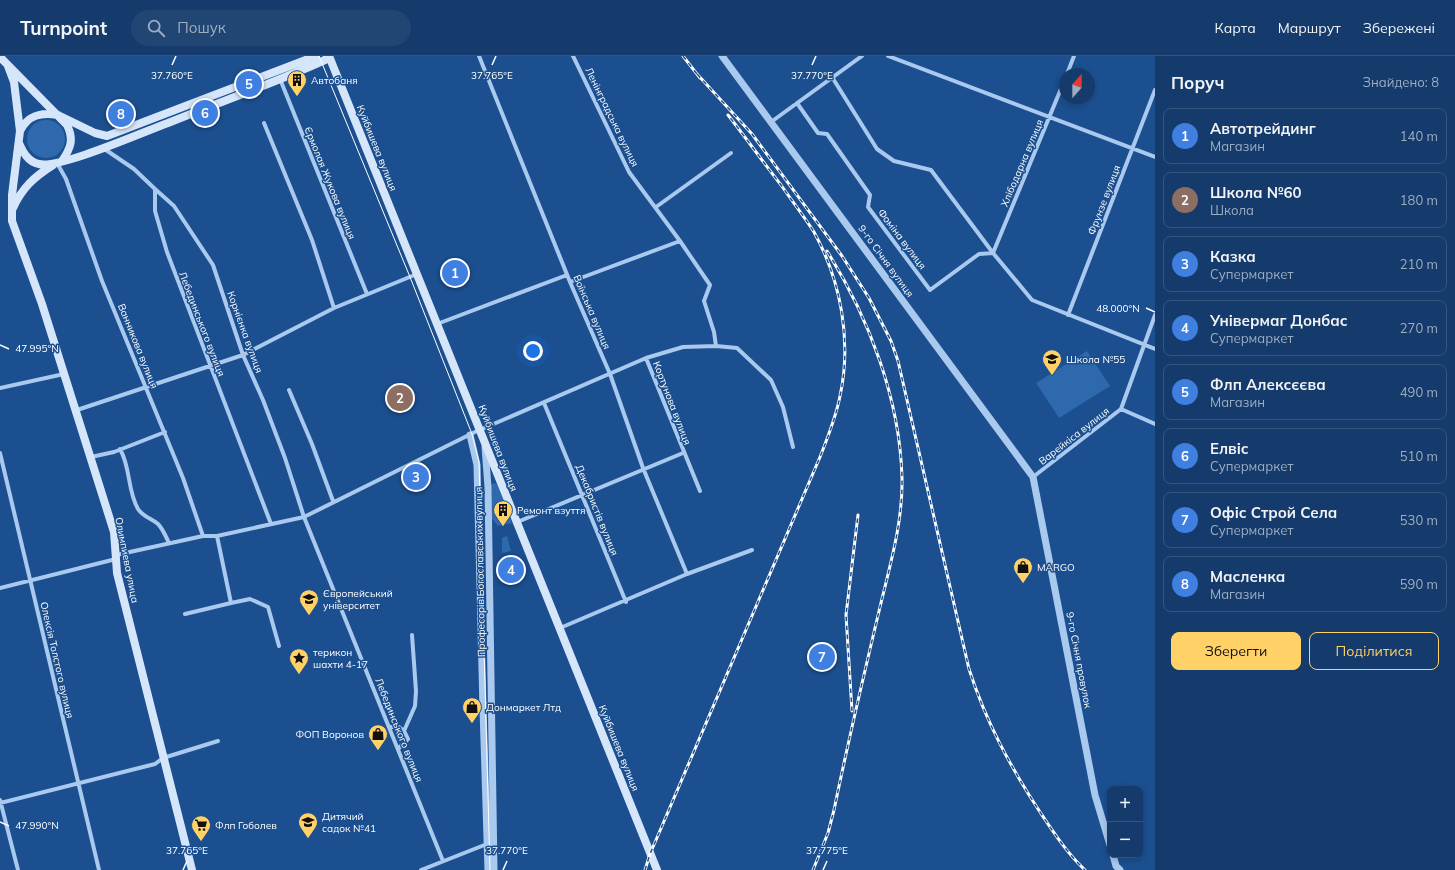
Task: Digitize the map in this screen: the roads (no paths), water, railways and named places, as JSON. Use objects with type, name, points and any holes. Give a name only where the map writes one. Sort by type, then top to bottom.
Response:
[{"type":"main road","points":[[20,131],[24,124],[33,116],[40,114],[59,116],[95,133],[107,136],[316,56]]},
{"type":"main road","points":[[11,212],[19,196],[31,180],[58,163],[103,148],[280,78],[325,60],[328,56]]},
{"type":"main road","name":"Куйбишева вулиця","points":[[328,56],[418,274],[515,523],[560,628],[657,870]]},
{"type":"main road","points":[[0,57],[67,125],[71,139],[70,146],[58,163]]},
{"type":"main road","points":[[6,64],[14,82],[20,131],[11,212]]},
{"type":"main road","points":[[19,142],[22,151],[33,162],[39,164],[58,163]]},
{"type":"main road","name":"Олимпиева улица","points":[[11,212],[12,221],[42,304],[77,410],[114,532],[118,573],[192,870]]},
{"type":"street","name":"Воїнська вулиця","points":[[479,56],[567,275],[610,374],[643,468],[687,574]]},
{"type":"street","name":"Ленінградська вулиця","points":[[573,56],[629,172],[656,207],[710,285],[704,301],[714,332],[716,346]]},
{"type":"street","name":"9-го Січня вулиця","points":[[722,56],[1033,477]]},
{"type":"street","points":[[888,56],[1155,157]]},
{"type":"street","points":[[1069,68],[1074,56]]},
{"type":"street","points":[[771,122],[859,57]]},
{"type":"street","name":"Єрмолая Жукова вулиця","points":[[280,78],[367,294]]},
{"type":"street","points":[[832,78],[877,149],[894,161],[931,170],[993,253],[1032,300],[1155,348]]},
{"type":"street","name":"Фрунзе вулиця","points":[[1068,315],[1155,90]]},
{"type":"street","name":"Хлібодарна вулиця","points":[[993,253],[1059,94]]},
{"type":"street","name":"Фоміна вулиця","points":[[797,103],[818,133],[827,134],[870,195],[868,207],[930,290],[979,254],[993,253]]},
{"type":"street","points":[[264,123],[312,240],[334,308]]},
{"type":"street","points":[[103,148],[134,169],[155,189]]},
{"type":"street","points":[[656,207],[731,153]]},
{"type":"street","name":"Ванникова вулиця","points":[[58,163],[66,179],[102,281],[183,478],[203,536]]},
{"type":"street","name":"Корнієнка вулиця","points":[[155,189],[174,206],[213,265],[242,355],[263,400],[285,458],[304,517]]},
{"type":"street","name":"Лебединського вулиця","points":[[155,189],[155,211],[167,252],[209,366],[271,524]]},
{"type":"street","points":[[570,282],[680,241]]},
{"type":"street","points":[[77,410],[242,355],[334,308],[418,274]]},
{"type":"street","points":[[437,324],[567,275]]},
{"type":"street","name":"Варейкіса вулиця","points":[[1033,477],[1121,409],[1155,315]]},
{"type":"street","name":"Кортунова вулиця","points":[[700,491],[683,453],[646,358],[683,347],[716,346],[737,348],[771,380],[783,407],[793,447]]},
{"type":"street","points":[[0,588],[169,543],[203,536],[217,536],[304,517],[480,430],[646,358]]},
{"type":"street","points":[[0,388],[65,374]]},
{"type":"street","points":[[289,390],[312,444],[333,502]]},
{"type":"street","name":"Декабристів вулиця","points":[[544,403],[626,602]]},
{"type":"street","points":[[1121,409],[1155,424]]},
{"type":"street","points":[[91,457],[120,449],[165,432]]},
{"type":"street","name":"Професорів Богославських вулиця","points":[[470,435],[477,465],[483,709],[490,843],[494,870]]},
{"type":"street","name":"Професорів Богославських вулиця","points":[[485,443],[488,487],[492,700],[490,843],[488,870]]},
{"type":"street","points":[[120,449],[129,469],[129,479],[138,508],[143,516],[158,525],[169,543]]},
{"type":"street","name":"Олексія Толстого вулиця","points":[[0,453],[99,870]]},
{"type":"street","points":[[515,523],[643,468],[683,453]]},
{"type":"street","name":"9-го Січня провулок","points":[[1033,477],[1095,795],[1107,835]]},
{"type":"street","name":"Лебединського вулиця","points":[[304,517],[443,861]]},
{"type":"street","points":[[217,536],[231,603]]},
{"type":"street","points":[[560,628],[626,602],[687,574],[752,550]]},
{"type":"street","points":[[185,614],[250,599],[268,608],[279,646]]},
{"type":"street","points":[[404,731],[415,706],[416,691],[412,635]]},
{"type":"street","points":[[483,709],[492,700]]},
{"type":"street","points":[[390,727],[399,726],[404,731],[408,739],[398,749]]},
{"type":"street","points":[[18,870],[0,802],[78,785],[155,764],[163,758],[218,741]]},
{"type":"street","points":[[421,870],[490,843]]},
{"type":"street","points":[[1114,858],[1116,866],[1120,870]]},
{"type":"tram line","points":[[319,56],[410,277],[472,434],[479,462],[490,870]]},
{"type":"railway","points":[[683,56],[700,78]]},
{"type":"railway","points":[[697,74],[752,134],[842,256],[869,298],[891,341],[898,361],[969,669],[983,707],[1009,761],[1056,835],[1072,857],[1085,870]]},
{"type":"railway","points":[[645,870],[650,854],[820,457],[836,412],[843,375],[845,354],[842,312],[831,271],[823,251],[814,232],[806,220],[728,115]]},
{"type":"railway","points":[[813,870],[828,833],[834,810],[856,708],[895,543],[902,494],[900,448],[895,419],[880,360],[869,331],[856,304],[827,251]]},
{"type":"railway","points":[[852,711],[846,615],[858,515]]},
{"type":"place","name":"Флп Алексєєва","points":[[249,84]]},
{"type":"place","name":"Автобаня","points":[[297,97]]},
{"type":"place","name":"Елвіс","points":[[205,113]]},
{"type":"place","name":"Масленка","points":[[121,114]]},
{"type":"place","name":"Автотрейдинг","points":[[455,273]]},
{"type":"place","name":"Школа №55","points":[[1052,376]]},
{"type":"place","name":"Школа №60","points":[[400,398]]},
{"type":"place","name":"Казка","points":[[416,477]]},
{"type":"place","name":"Ремонт взуття","points":[[503,527]]},
{"type":"place","name":"Універмаг Донбас","points":[[511,570]]},
{"type":"place","name":"MARGO","points":[[1023,584]]},
{"type":"place","name":"Європейський університет","points":[[309,616]]},
{"type":"place","name":"Офіс Строй Села","points":[[822,657]]},
{"type":"place","name":"терикон шахти 4-17","points":[[299,675]]},
{"type":"place","name":"Донмаркет Лтд","points":[[472,724]]},
{"type":"place","name":"ФОП Воронов","points":[[378,751]]},
{"type":"place","name":"Дитячий садок №41","points":[[308,839]]},
{"type":"place","name":"Флп Гоболев","points":[[201,842]]}]
